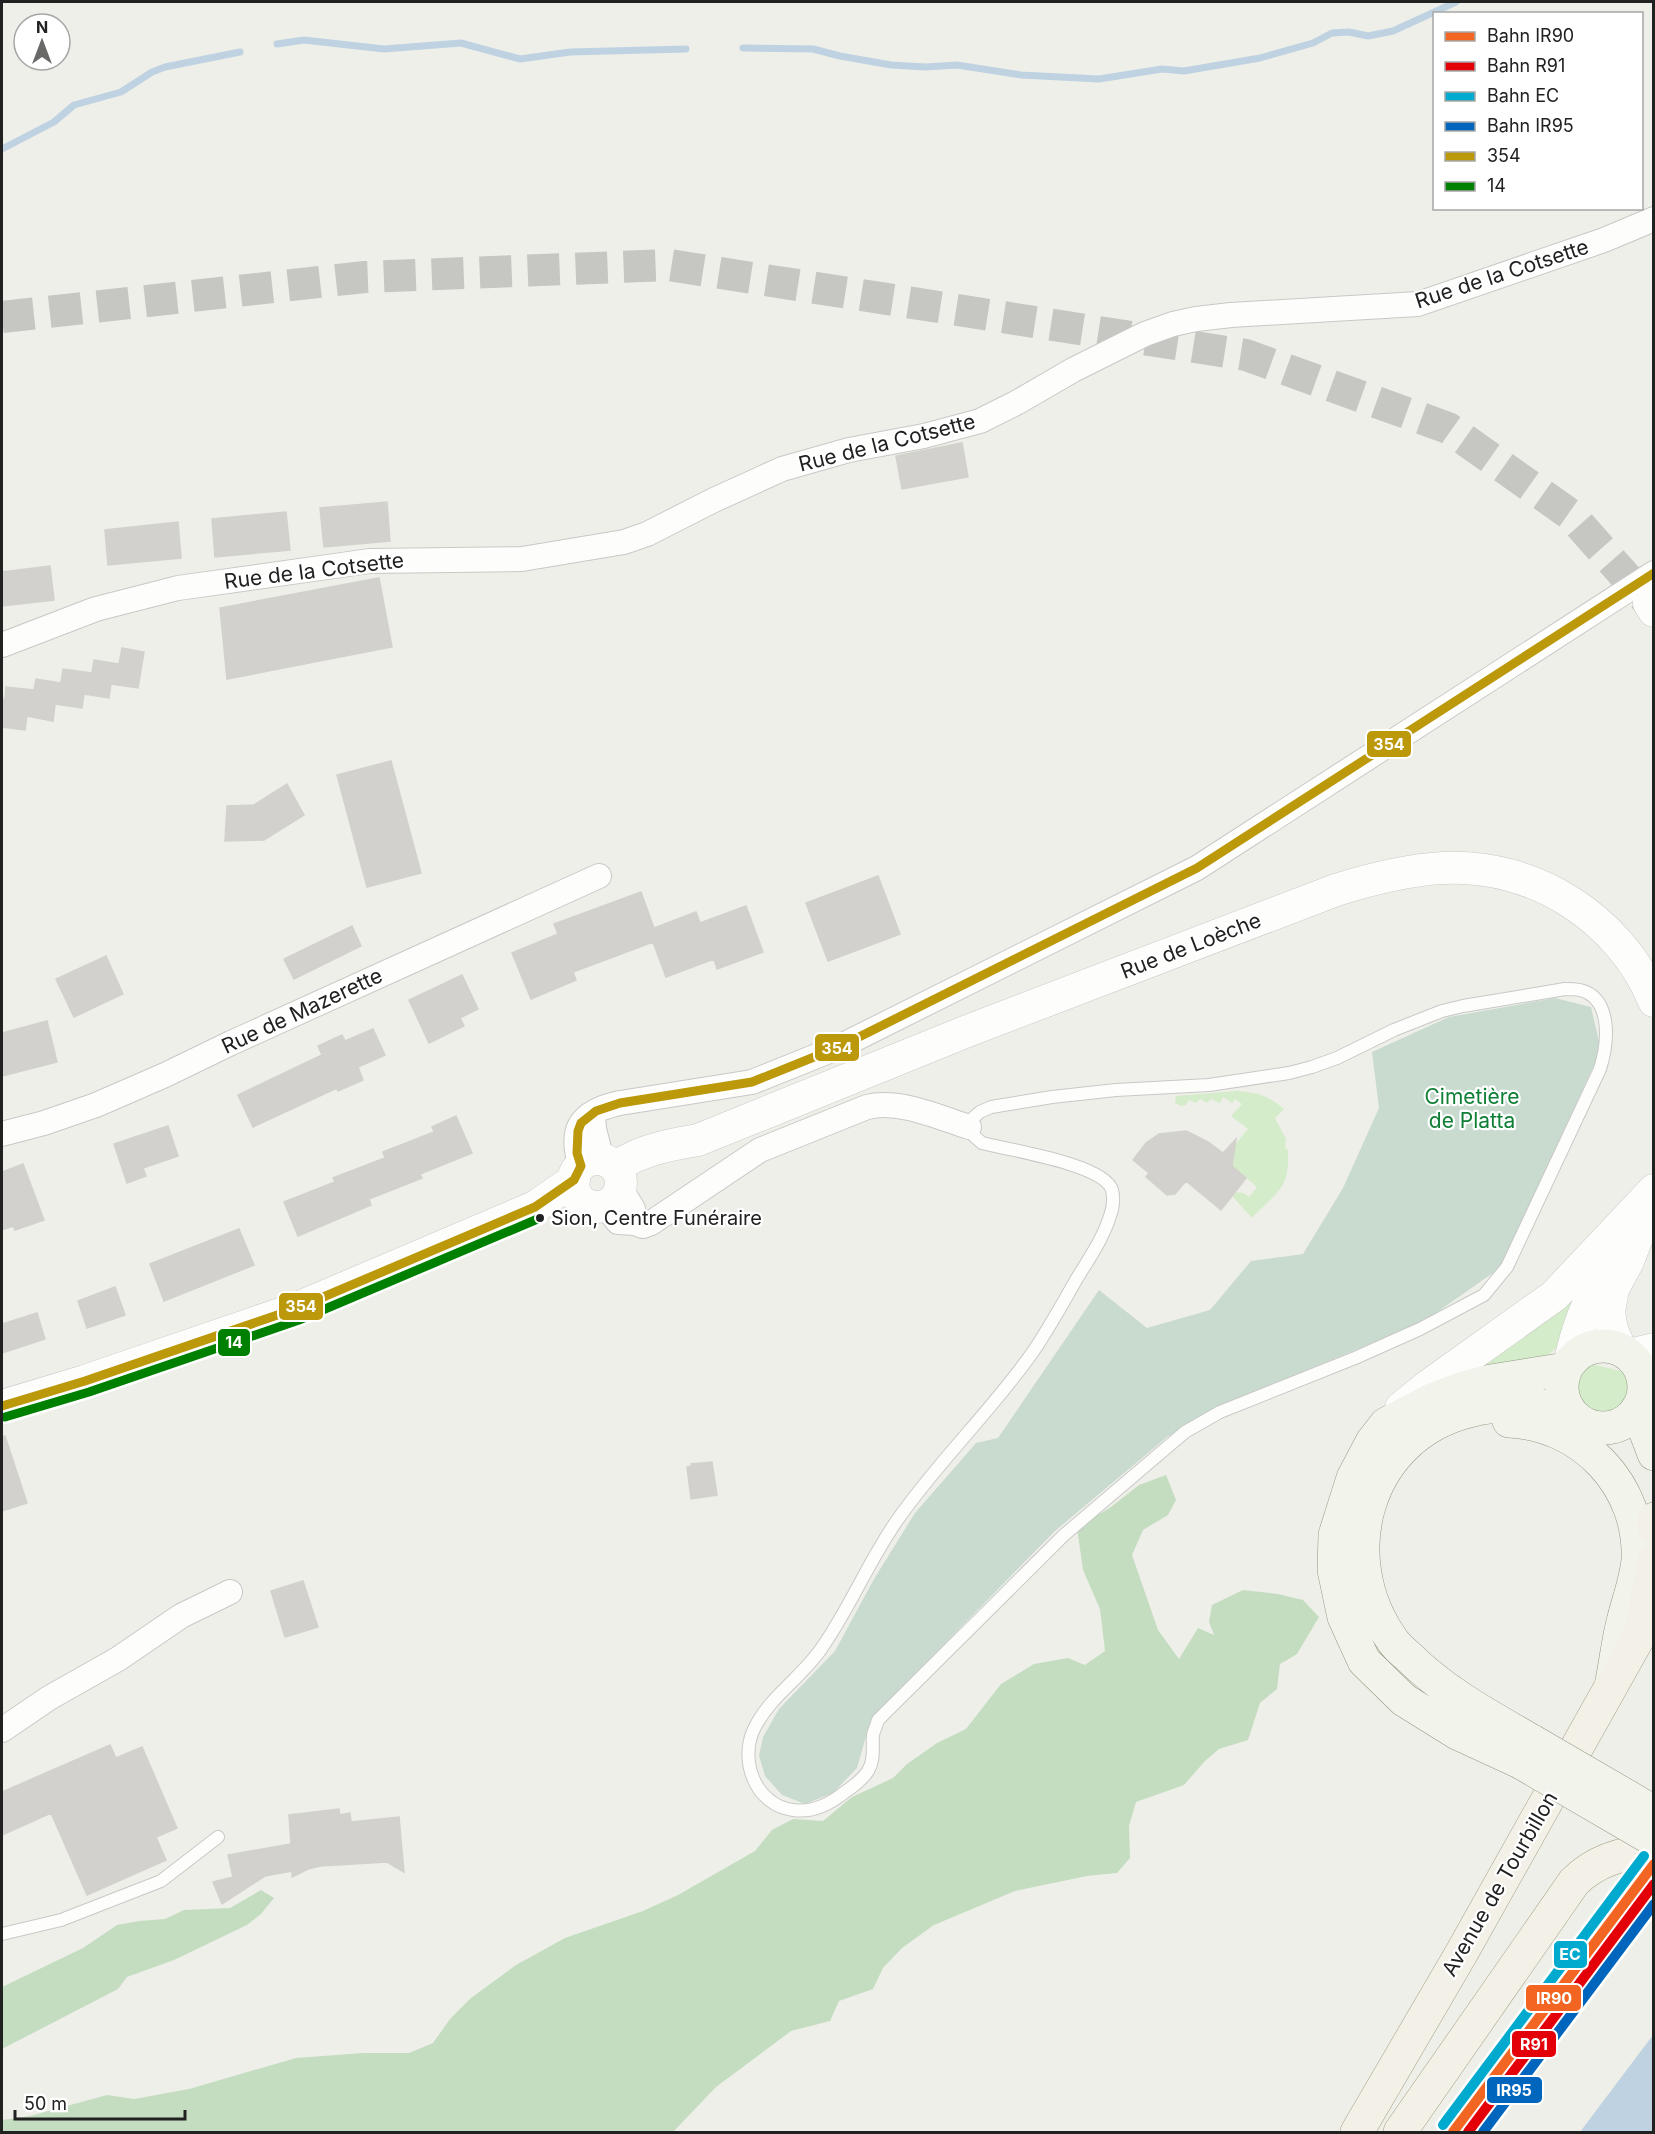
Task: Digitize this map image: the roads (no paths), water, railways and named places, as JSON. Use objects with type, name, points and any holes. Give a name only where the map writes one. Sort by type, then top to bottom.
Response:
[{"type":"main road","points":[[1653,1454],[1642,1375],[1634,1351],[1609,1346],[1590,1347],[1579,1353],[1568,1365],[1562,1392],[1580,1417],[1628,1471],[1642,1495],[1653,1520],[1653,1527]]},
{"type":"main road","points":[[1568,1365],[1463,1388],[1432,1400],[1386,1424],[1372,1442],[1353,1478],[1335,1535],[1334,1570],[1344,1617],[1364,1661],[1404,1700],[1457,1733],[1526,1752],[1653,1812]]},
{"type":"main road","points":[[1644,1401],[1628,1419],[1617,1425],[1604,1427],[1580,1417],[1524,1404],[1468,1411],[1438,1423],[1416,1436],[1399,1452],[1375,1485],[1367,1508],[1363,1531],[1362,1563],[1370,1599],[1393,1641],[1428,1676],[1470,1704],[1526,1752],[1653,1840]]},
{"type":"main road","points":[[1385,1472],[1438,1436],[1459,1428],[1500,1421],[1517,1421],[1551,1429],[1582,1446],[1604,1464],[1629,1506],[1635,1523],[1637,1550],[1635,1578],[1623,1623],[1611,1688]]},
{"type":"main road","name":"Avenue de Tourbillon","points":[[1356,2133],[1461,1954],[1647,1624],[1653,1560]]},
{"type":"main road","points":[[1400,2133],[1549,1915],[1581,1876],[1595,1865],[1612,1857],[1633,1852],[1653,1851]]},
{"type":"street","name":"Rue de la Cotsette","points":[[2,645],[96,609],[178,588],[370,561],[522,559],[624,542],[647,534],[782,469],[849,450],[924,436],[980,421],[1073,370],[1145,334],[1173,324],[1231,315],[1418,304],[1594,243],[1653,219]]},
{"type":"street","points":[[969,1127],[910,1109],[879,1104],[867,1107],[760,1150],[643,1226],[618,1222],[600,1181],[593,1114],[607,1106],[752,1082],[828,1052],[1197,868],[1652,596]]},
{"type":"street","name":"Rue de Loèche","points":[[2,1406],[85,1381],[295,1309],[600,1181],[631,1157],[667,1145],[698,1140],[871,1069],[1364,882],[1409,872],[1445,868],[1474,869],[1523,878],[1558,893],[1595,920],[1621,946],[1637,968],[1653,1001]]},
{"type":"street","name":"Rue de Mazerette","points":[[2,1134],[44,1123],[96,1105],[599,876]]},
{"type":"street","points":[[1386,1424],[1405,1403],[1554,1296],[1653,1190]]},
{"type":"street","points":[[1634,1351],[1612,1330],[1609,1312],[1613,1289],[1628,1261],[1653,1195]]},
{"type":"street","points":[[1568,1365],[1587,1305],[1622,1246],[1640,1232]]},
{"type":"street","points":[[2,1730],[49,1698],[118,1659],[181,1616],[230,1592]]},
{"type":"lane","points":[[1565,989],[1580,990],[1593,997],[1601,1008],[1605,1022],[1606,1047],[1600,1069],[1507,1267],[1484,1295],[1420,1329],[1355,1358],[1220,1412],[1176,1438],[1064,1535],[878,1720],[873,1734],[873,1759],[862,1779],[836,1800],[819,1808],[792,1810],[771,1801],[752,1778],[747,1761],[747,1747],[757,1722],[820,1650],[880,1546],[929,1477],[1029,1357],[1092,1254],[1110,1217],[1111,1189],[1107,1181],[1097,1174],[1069,1164],[982,1143],[969,1127],[972,1119],[980,1112],[992,1107],[1052,1097],[1116,1090],[1209,1085],[1289,1074],[1337,1058],[1423,1018],[1473,1004],[1565,989]]},
{"type":"lane","points":[[2,1934],[61,1920],[161,1881],[218,1837]]},
{"type":"water","points":[[1653,2035],[1653,2132],[1580,2132]]},
{"type":"waterway","points":[[1434,12],[1456,2]]},
{"type":"waterway","points":[[743,48],[813,49],[891,65],[926,67],[957,65],[1021,75],[1099,79],[1162,69],[1184,71],[1260,58],[1313,43],[1332,33],[1349,32],[1368,36],[1393,31],[1433,13]]},
{"type":"waterway","points":[[277,44],[304,40],[384,49],[461,43],[520,59],[570,52],[686,49]]},
{"type":"waterway","points":[[2,149],[54,122],[74,105],[121,92],[152,72],[165,67],[240,52]]},
{"type":"tunnel","points":[[2,317],[365,277],[669,265],[1246,355],[1448,428],[1571,515],[1649,603]]},
{"type":"rail line","name":"EC","points":[[1443,2125],[1644,1856]]},
{"type":"rail line","name":"IR90","points":[[1453,2132],[1654,1864]]},
{"type":"rail line","name":"R91","points":[[1468,2132],[1654,1884]]},
{"type":"rail line","name":"IR95","points":[[1483,2132],[1654,1904]]},
{"type":"place","name":"Sion, Centre Funéraire","points":[[540,1218]]},
{"type":"park label","name":"Cimetière de Platta","points":[[1472,1109]]}]
